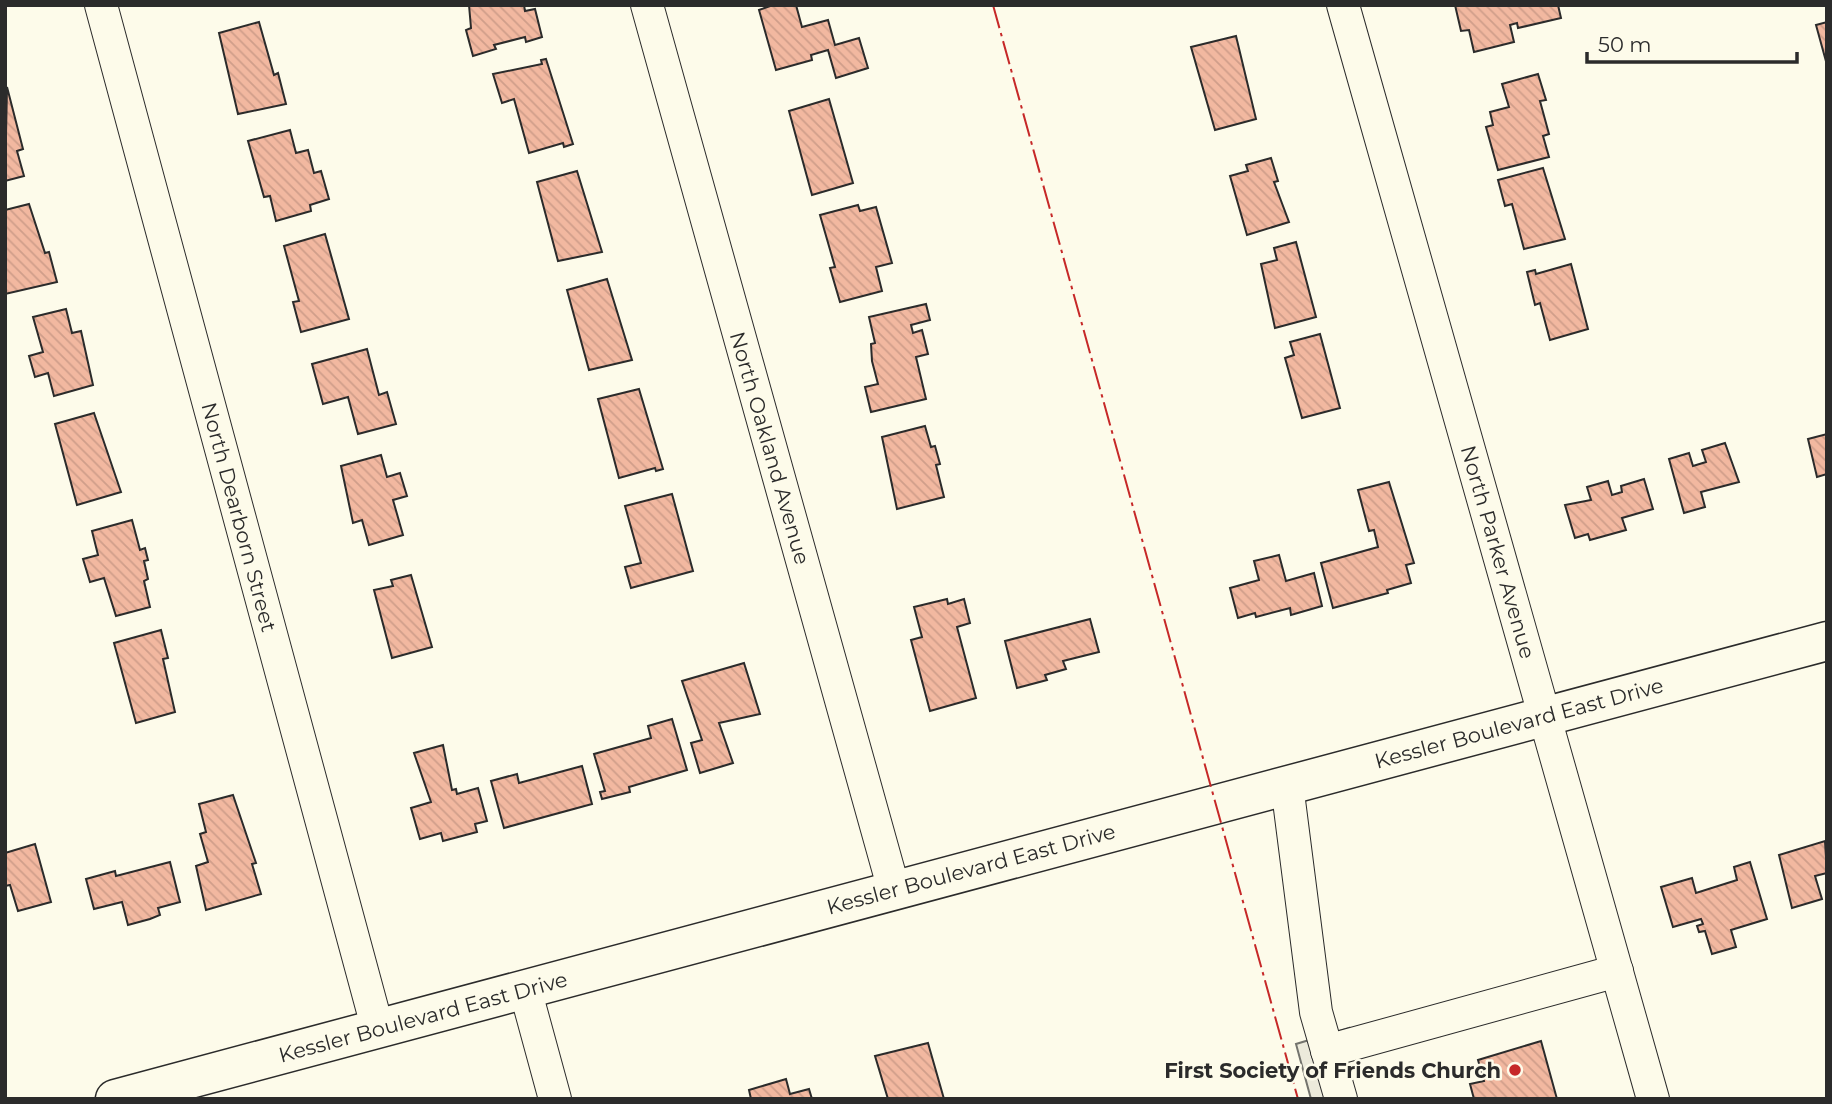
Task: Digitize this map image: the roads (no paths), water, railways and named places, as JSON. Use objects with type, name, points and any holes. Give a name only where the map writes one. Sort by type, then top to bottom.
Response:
[{"type":"main road","name":"Kessler Boulevard East Drive","points":[[115,1099],[1827,641]]},
{"type":"street","name":"North Dearborn Street","points":[[101,5],[378,1030]]},
{"type":"street","name":"North Oakland Avenue","points":[[647,5],[894,890]]},
{"type":"street","name":"North Parker Avenue","points":[[1343,5],[1653,1099]]},
{"type":"street","points":[[1287,785],[1316,1012],[1341,1099]]},
{"type":"street","points":[[1327,1051],[1617,971]]},
{"type":"street","points":[[525,989],[555,1099]]},
{"type":"place","name":"First Society of Friends Church","points":[[1515,1070]]}]
